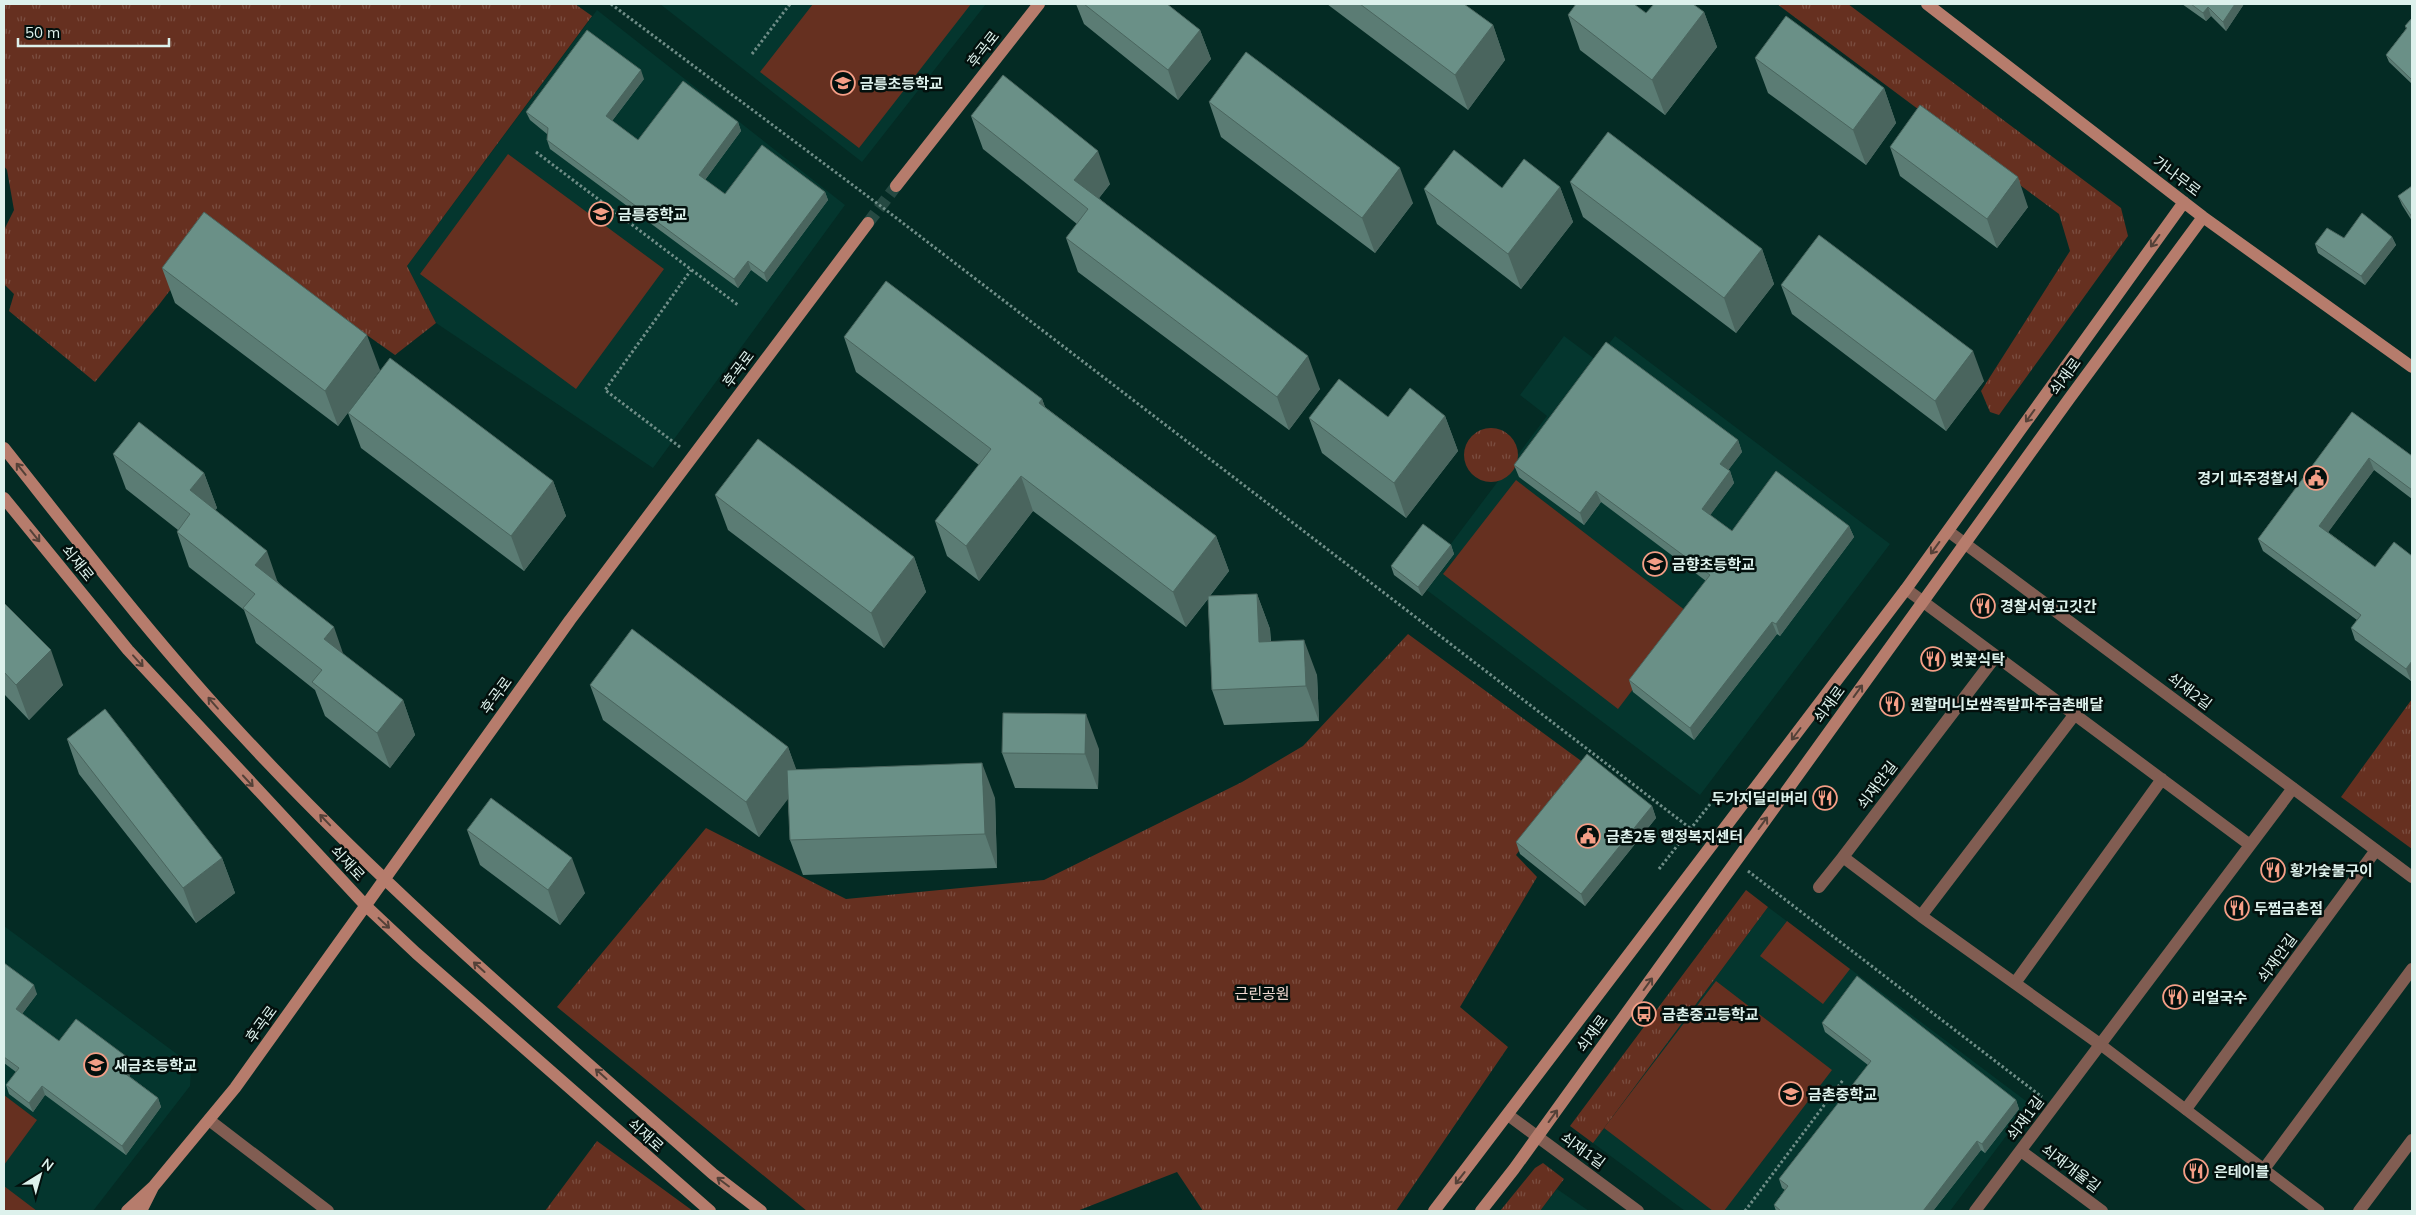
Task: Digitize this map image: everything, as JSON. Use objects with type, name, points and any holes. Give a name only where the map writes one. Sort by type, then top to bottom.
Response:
[{"type":"street","name":"후곡로","points":[[896,186],[1039,4]]},
{"type":"street","name":"가나무로","points":[[1927,4],[2203,217],[2412,367]]},
{"type":"street","points":[[1434,1211],[1906,589],[2184,202]]},
{"type":"street","name":"쇠재로","points":[[1481,1211],[1538,1137],[1923,601],[2203,217]]},
{"type":"street","name":"후곡로","points":[[153,1187],[235,1088],[570,620],[868,223]]},
{"type":"street","name":"쇠재로","points":[[4,448],[147,626],[241,735],[384,880],[713,1174],[761,1211]]},
{"type":"street","name":"쇠재로","points":[[4,498],[128,650],[366,906],[431,966],[710,1211]]},
{"type":"street","name":"쇠재2길","points":[[1948,531],[2412,877]]},
{"type":"street","points":[[1906,589],[2250,845]]},
{"type":"street","name":"쇠재안길","points":[[1818,887],[1996,656]]},
{"type":"street","points":[[1921,916],[2075,714]]},
{"type":"street","points":[[2015,983],[2162,779]]},
{"type":"street","points":[[1843,857],[1921,916],[2101,1045],[2293,788]]},
{"type":"street","name":"쇠재안길","points":[[2186,1109],[2376,850]]},
{"type":"street","points":[[2264,1169],[2412,969]]},
{"type":"street","name":"쇠재1길","points":[[1975,1211],[2101,1045]]},
{"type":"street","name":"쇠재1길","points":[[1508,1115],[1638,1211]]},
{"type":"street","points":[[209,1120],[328,1211]]},
{"type":"street","points":[[2359,1211],[2412,1140]]},
{"type":"street","name":"쇠재개울길","points":[[2021,1151],[2102,1211]]},
{"type":"street","points":[[127,1211],[153,1187]]},
{"type":"street","points":[[141,1211],[153,1187]]},
{"type":"lane","points":[[2101,1045],[2320,1211]]},
{"type":"path","points":[[611,4],[890,213],[1690,828]]},
{"type":"path","points":[[752,54],[790,4]]},
{"type":"path","points":[[536,152],[738,305]]},
{"type":"path","points":[[691,270],[605,390],[692,457]]},
{"type":"path","points":[[1580,745],[1690,828]]},
{"type":"path","points":[[1658,869],[1718,794]]},
{"type":"path","points":[[1748,871],[2055,1106]]},
{"type":"path","points":[[1745,1211],[1843,1080]]},
{"type":"shaded area","name":"금릉초등학교","points":[[660,4],[986,4],[862,162]]},
{"type":"shaded area","points":[[597,10],[845,205],[653,468],[436,323],[407,266]]},
{"type":"shaded area","name":"금향초등학교","points":[[1564,336],[1596,360],[1615,336],[1890,544],[1700,795],[1420,585],[1547,416],[1520,395]]},
{"type":"shaded area","points":[[1768,907],[2030,1104],[1950,1211],[1685,1211],[1593,1143]]},
{"type":"shaded area","name":"새금초등학교","points":[[4,926],[185,1060],[191,1070],[190,1086],[93,1211],[4,1211]]},
{"type":"shaded area","points":[[1557,1189],[1589,1211],[1540,1211]]},
{"type":"green space","points":[[4,4],[575,4],[592,16],[407,266],[436,323],[395,355],[217,229],[158,306],[95,382],[9,311],[14,294],[4,284],[4,230],[14,210],[7,170],[4,166]]},
{"type":"green space","name":"금릉초등학교","points":[[813,4],[971,4],[859,148],[760,72]]},
{"type":"green space","points":[[1777,4],[1848,4],[2121,208],[2128,236],[1999,415],[1990,412],[1981,391],[2070,251],[2059,214]]},
{"type":"green space","points":[[508,154],[664,269],[576,389],[420,274]]},
{"type":"green space","points":[[1491,428],[1501,430],[1510,436],[1516,445],[1518,455],[1516,465],[1510,474],[1501,480],[1491,482],[1481,480],[1472,474],[1466,465],[1464,455],[1466,445],[1472,436],[1481,430]]},
{"type":"green space","points":[[1516,480],[1690,614],[1618,709],[1443,574]]},
{"type":"green space","name":"근린공원","points":[[1408,634],[1584,763],[1516,855],[1537,877],[1460,1007],[1508,1047],[1396,1211],[1203,1211],[1177,1172],[1077,1211],[807,1211],[557,1007],[706,828],[846,899],[1044,880],[1242,782],[1303,746]]},
{"type":"green space","points":[[2412,699],[2412,849],[2341,797]]},
{"type":"green space","points":[[1746,890],[1768,907],[1593,1143],[1570,1126]]},
{"type":"green space","points":[[1787,921],[1850,969],[1823,1004],[1760,956]]},
{"type":"green space","points":[[1716,981],[1832,1070],[1724,1211],[1713,1211],[1604,1128]]},
{"type":"green space","points":[[4,1095],[37,1120],[4,1165]]},
{"type":"green space","points":[[597,1141],[693,1211],[545,1211]]},
{"type":"green space","points":[[1543,1163],[1564,1179],[1540,1211],[1500,1211],[1535,1168]]},
{"type":"green space","points":[[4,1186],[37,1211],[4,1211]]},
{"type":"building","points":[[1084,4],[1167,4],[1200,30],[1168,70]]},
{"type":"building","points":[[1360,4],[1464,4],[1493,25],[1455,75]]},
{"type":"building","points":[[1576,4],[1634,4],[1646,13],[1654,4],[1693,4],[1704,12],[1652,80],[1568,15]]},
{"type":"building","points":[[2191,4],[2235,4],[2223,22],[2208,7],[2203,13]]},
{"type":"building","points":[[1786,16],[1884,88],[1853,130],[1755,58]]},
{"type":"building","points":[[2412,18],[2412,80],[2386,55],[2407,28],[2405,26]]},
{"type":"building","points":[[587,30],[641,70],[606,116],[638,140],[683,81],[738,122],[699,175],[725,194],[762,145],[825,192],[764,273],[748,261],[734,279],[547,140],[548,128],[526,112]]},
{"type":"building","points":[[1246,52],[1400,168],[1362,218],[1209,102]]},
{"type":"building","points":[[1003,75],[1098,151],[1074,180],[1308,356],[1277,397],[1066,238],[1088,209],[971,116]]},
{"type":"building","points":[[1920,105],[2018,177],[1987,219],[1890,147]]},
{"type":"building","points":[[1608,132],[1762,249],[1724,298],[1570,182]]},
{"type":"building","points":[[1454,150],[1502,188],[1524,159],[1560,187],[1508,254],[1424,189]]},
{"type":"building","points":[[2412,186],[2412,217],[2398,196]]},
{"type":"building","points":[[204,212],[367,335],[325,391],[162,268]]},
{"type":"building","points":[[2362,213],[2392,237],[2361,276],[2315,244],[2327,228],[2344,238]]},
{"type":"building","points":[[1819,235],[1973,351],[1935,401],[1781,285]]},
{"type":"building","points":[[886,281],[1042,399],[1039,403],[1216,536],[1173,592],[1021,476],[966,546],[935,521],[991,449],[844,337]]},
{"type":"building","points":[[1606,342],[1738,440],[1720,464],[1730,471],[1702,509],[1732,531],[1776,471],[1849,526],[1776,624],[1772,622],[1690,728],[1629,680],[1710,575],[1596,491],[1580,513],[1514,465]]},
{"type":"building","points":[[390,358],[553,481],[511,536],[348,413]]},
{"type":"building","points":[[1339,379],[1388,417],[1410,388],[1445,416],[1394,483],[1309,418]]},
{"type":"building","points":[[2352,412],[2412,456],[2412,490],[2369,458],[2319,526],[2375,567],[2394,542],[2412,556],[2412,661],[2406,669],[2351,628],[2361,615],[2258,539]]},
{"type":"building","points":[[139,422],[204,473],[190,490],[267,551],[255,565],[334,627],[324,639],[403,700],[377,733],[312,682],[322,670],[243,608],[255,594],[177,532],[190,514],[113,454]]},
{"type":"building","points":[[758,439],[914,557],[871,613],[715,495]]},
{"type":"building","points":[[1423,524],[1451,545],[1418,587],[1391,566]]},
{"type":"building","points":[[1257,594],[1259,642],[1304,640],[1306,686],[1212,690],[1208,596]]},
{"type":"building","points":[[4,603],[51,650],[16,685],[4,672]]},
{"type":"building","points":[[632,629],[788,747],[746,802],[590,685]]},
{"type":"building","points":[[105,709],[222,858],[183,888],[67,739]]},
{"type":"building","points":[[1003,713],[1086,714],[1085,754],[1002,753]]},
{"type":"building","name":"금촌2동 행정복지센터","points":[[1587,754],[1652,806],[1581,894],[1516,842]]},
{"type":"building","points":[[982,763],[985,834],[790,840],[787,770]]},
{"type":"building","points":[[491,798],[572,858],[548,890],[467,830]]},
{"type":"building","points":[[4,963],[34,985],[16,1009],[59,1041],[76,1019],[131,1060],[123,1072],[158,1098],[122,1146],[42,1086],[29,1103],[6,1085],[19,1068],[4,1057]]},
{"type":"building","points":[[1857,976],[2016,1100],[1982,1144],[1977,1141],[1923,1211],[1781,1211],[1774,1205],[1788,1186],[1779,1179],[1871,1061],[1822,1023]]},
{"type":"tunnel","points":[[868,223],[896,186]]},
{"type":"place","name":"금릉초등학교","points":[[843,83]]},
{"type":"place","name":"금릉중학교","points":[[601,214]]},
{"type":"place","name":"경기 파주경찰서","points":[[2316,478]]},
{"type":"place","name":"금향초등학교","points":[[1655,564]]},
{"type":"place","name":"경찰서옆고깃간","points":[[1983,606]]},
{"type":"place","name":"벚꽃식탁","points":[[1933,659]]},
{"type":"place","name":"원할머니보쌈족발파주금촌배달","points":[[1892,704]]},
{"type":"place","name":"두가지딜리버리","points":[[1825,798]]},
{"type":"place","name":"금촌2동 행정복지센터","points":[[1588,836]]},
{"type":"place","name":"황가숯불구이","points":[[2273,870]]},
{"type":"place","name":"두찜금촌점","points":[[2237,908]]},
{"type":"place","name":"리얼국수","points":[[2175,997]]},
{"type":"place","name":"금촌중고등학교","points":[[1644,1014]]},
{"type":"place","name":"새금초등학교","points":[[96,1065]]},
{"type":"place","name":"금촌중학교","points":[[1791,1094]]},
{"type":"place","name":"은테이블","points":[[2196,1171]]}]
